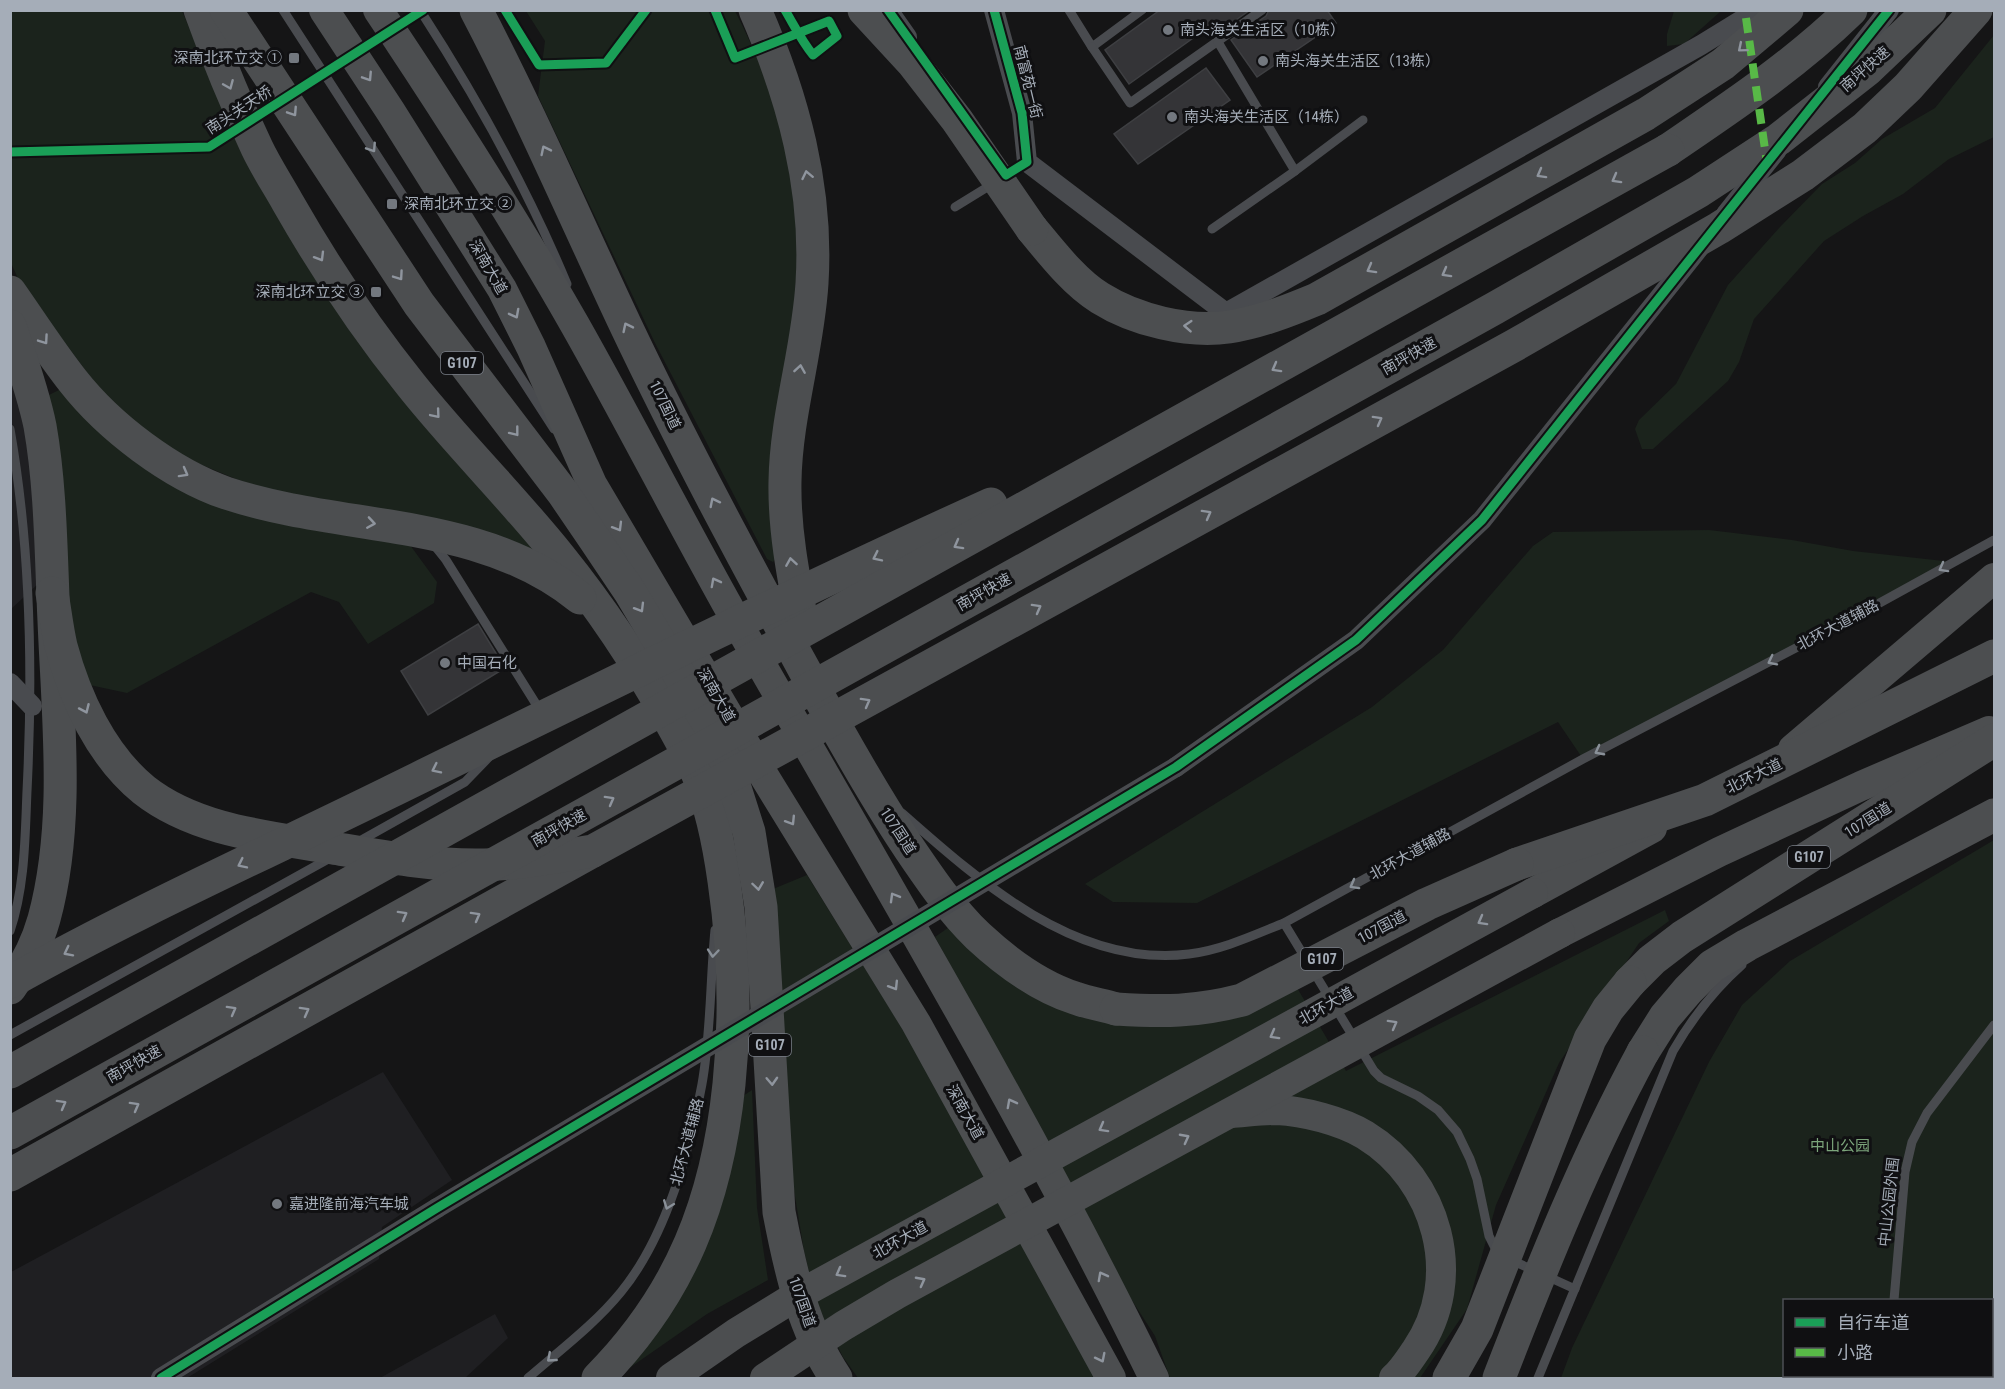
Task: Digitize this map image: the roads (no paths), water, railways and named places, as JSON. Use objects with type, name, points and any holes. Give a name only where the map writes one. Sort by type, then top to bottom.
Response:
[{"type":"highway","points":[[200,10],[231,90],[259,152],[328,271],[411,384],[558,554],[612,627],[635,662],[697,773],[708,804],[720,852],[732,952],[733,1050],[727,1106],[708,1195],[681,1265],[662,1300],[641,1330],[598,1378]]},
{"type":"highway","name":"107国道","points":[[226,10],[396,273],[464,366],[563,493],[630,592],[702,712],[721,749],[749,832],[757,879],[765,944],[779,1212],[788,1257],[803,1311],[826,1363],[836,1378]]},
{"type":"highway","name":"107国道","points":[[476,10],[531,120],[671,419],[726,527],[844,743],[887,815],[927,875],[955,911],[977,935],[1005,959],[1040,983],[1076,999],[1116,1008],[1186,1011],[1242,1000],[1427,904],[1517,864],[1705,800]]},
{"type":"highway","points":[[755,10],[775,55],[791,107],[809,187],[813,231],[812,285],[788,440],[785,480],[790,559],[808,656],[822,701]]},
{"type":"highway","points":[[864,10],[912,62],[957,120],[1032,229],[1064,267],[1099,298],[1141,318],[1184,326],[1227,327],[1275,316],[1317,299],[1646,114],[1723,64],[1786,10]]},
{"type":"highway","points":[[10,1072],[1668,150],[1748,95],[1835,26],[1851,10]]},
{"type":"highway","name":"南坪快速","points":[[10,1133],[1485,314],[1698,192],[1779,139],[1866,70],[1930,10]]},
{"type":"highway","points":[[10,1175],[593,851],[1504,351],[1719,228],[1803,175],[1865,128],[1908,87],[1976,10]]},
{"type":"highway","points":[[10,292],[75,383],[106,416],[142,446],[185,474],[224,492],[266,504],[409,529],[458,540],[513,557],[575,594],[612,627]]},
{"type":"highway","points":[[10,326],[40,426],[46,476],[60,770],[53,876],[44,920],[26,964],[10,988]]},
{"type":"highway","points":[[10,982],[257,857],[921,536],[1048,478],[1161,432]]},
{"type":"highway","points":[[52,593],[61,645],[73,682],[91,723],[116,761],[144,789],[181,813],[238,832],[413,862],[477,865],[541,860],[593,851]]},
{"type":"highway","name":"北环大道","points":[[1705,800],[1995,656]]},
{"type":"highway","points":[[702,712],[760,771]]},
{"type":"highway","name":"107国道","points":[[1449,1378],[1477,1329],[1590,1039],[1608,1010],[1630,982],[1652,960],[1682,937],[1995,740]]},
{"type":"highway","points":[[1499,1378],[1559,1224],[1624,1087],[1665,1017],[1712,966],[1747,945],[1995,814]]},
{"type":"main road","name":"深南大道","points":[[324,10],[434,179],[502,289],[531,347],[592,483],[760,771],[916,1023],[1112,1378]]},
{"type":"main road","points":[[378,10],[526,241],[621,408],[732,614],[980,1045],[1154,1378]]},
{"type":"main road","points":[[1770,768],[1995,578]]},
{"type":"main road","points":[[765,1378],[897,1294],[1560,933],[1719,852],[1861,786],[1995,729]]},
{"type":"main road","name":"北环大道","points":[[671,1378],[794,1298],[1705,800]]},
{"type":"main road","points":[[1231,1113],[1278,1110],[1322,1117],[1364,1134],[1396,1159],[1422,1193],[1437,1231],[1441,1272],[1437,1305],[1424,1338],[1401,1372],[1394,1378]]},
{"type":"main road","points":[[1129,1328],[1162,1367],[1175,1378]]},
{"type":"street","points":[[888,10],[1006,175],[1027,162],[1226,314],[1701,45],[1758,10]]},
{"type":"street","name":"南富苑一街","points":[[994,10],[1022,113],[1027,162]]},
{"type":"street","points":[[161,1378],[437,1208],[1176,767],[1356,640],[1482,520],[1889,10]]},
{"type":"street","points":[[10,683],[32,706]]},
{"type":"lane","points":[[283,10],[533,400],[592,483]]},
{"type":"lane","points":[[420,10],[482,110],[514,169],[546,233],[573,298]]},
{"type":"lane","points":[[1069,10],[1130,103],[1262,10]]},
{"type":"lane","points":[[1092,47],[1142,10]]},
{"type":"lane","points":[[1218,42],[1295,171]]},
{"type":"lane","points":[[1212,229],[1363,120]]},
{"type":"lane","points":[[955,207],[1006,175]]},
{"type":"lane","points":[[578,309],[621,408]]},
{"type":"lane","points":[[10,429],[23,529],[32,706],[23,869],[10,931]]},
{"type":"lane","points":[[409,529],[424,537],[440,552],[541,712]]},
{"type":"lane","name":"北环大道辅路","points":[[844,743],[894,806],[973,874],[1026,911],[1100,945],[1143,954],[1189,954],[1236,942],[1284,923],[1583,759],[1836,627],[1995,540]]},
{"type":"lane","points":[[10,1035],[454,789],[475,774],[513,730],[541,712],[635,662]]},
{"type":"lane","name":"北环大道辅路","points":[[528,1378],[594,1320],[622,1291],[643,1259],[676,1185],[702,1084],[720,852]]},
{"type":"lane","points":[[1758,951],[1816,910]]},
{"type":"lane","points":[[1284,923],[1374,1071],[1381,1078],[1418,1096],[1438,1110],[1457,1132],[1477,1179],[1489,1236],[1498,1254],[1575,1289]]},
{"type":"lane","points":[[1538,1378],[1673,1051],[1687,1026],[1705,1003],[1725,980],[1750,958]]},
{"type":"lane","name":"中山公园外围","points":[[1894,1299],[1905,1172],[1912,1142],[1927,1113],[1995,1025]]},
{"type":"place","name":"南头海关生活区（10栋）","points":[[1168,30]]},
{"type":"place","name":"深南北环立交 ①","points":[[294,58]]},
{"type":"place","name":"南头海关生活区（13栋）","points":[[1263,61]]},
{"type":"place","name":"南头海关生活区（14栋）","points":[[1172,117]]},
{"type":"place","name":"深南北环立交 ②","points":[[392,204]]},
{"type":"place","name":"深南北环立交 ③","points":[[376,292]]},
{"type":"place","name":"中国石化","points":[[445,663]]},
{"type":"place","name":"嘉进隆前海汽车城","points":[[277,1204]]},
{"type":"park label","name":"中山公园","points":[[1840,1146]]}]
